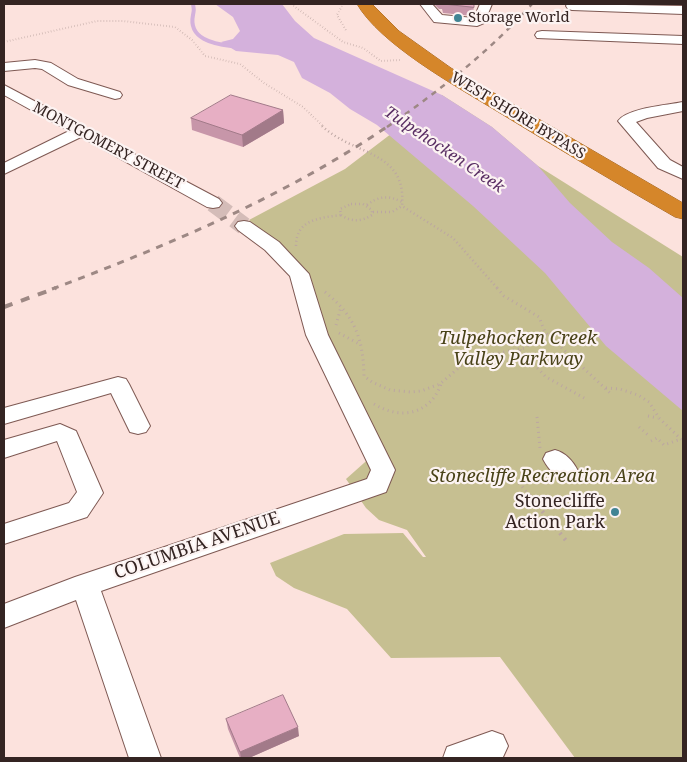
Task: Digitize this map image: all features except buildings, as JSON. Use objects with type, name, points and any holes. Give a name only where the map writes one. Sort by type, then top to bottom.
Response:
[{"type":"highway","points":[[355,4],[370,22],[409,55]]},
{"type":"highway","name":"WEST SHORE BYPASS","points":[[364,4],[409,55],[491,100],[580,154],[683,212]]},
{"type":"highway","name":"WEST SHORE BYPASS","points":[[380,4],[390,17],[401,24],[427,49],[478,81],[683,199]]},
{"type":"highway","points":[[491,100],[683,221]]},
{"type":"street","points":[[426,4],[438,19],[477,22],[480,20],[486,4]]},
{"type":"street","points":[[572,6],[683,10]]},
{"type":"street","points":[[542,35],[683,40]]},
{"type":"street","points":[[4,67],[35,64],[46,66],[73,82],[115,95]]},
{"type":"street","name":"MONTGOMERY STREET","points":[[4,90],[213,203]]},
{"type":"street","points":[[683,107],[643,114],[626,121],[664,164],[683,174]]},
{"type":"street","points":[[4,169],[79,132]]},
{"type":"street","name":"COLUMBIA AVENUE","points":[[4,616],[85,585],[377,485],[383,470],[339,384],[318,335],[299,274],[272,246],[244,226]]},
{"type":"street","points":[[4,416],[118,384],[138,426]]},
{"type":"street","points":[[4,449],[60,432],[68,438],[90,493],[78,510],[4,534]]},
{"type":"street","points":[[85,585],[145,758]]},
{"type":"street","points":[[459,758],[492,746]]},
{"type":"path","points":[[291,4],[342,42],[363,48],[381,61],[409,55]]},
{"type":"path","points":[[340,4],[342,6],[337,15],[347,32]]},
{"type":"path","points":[[4,42],[97,21],[124,21],[175,27],[192,40],[206,56],[240,64],[264,83],[303,107],[333,136],[383,160],[398,174],[403,195],[402,204],[392,212],[373,212],[367,205],[357,203],[346,205],[340,209],[341,215]]},
{"type":"path","points":[[367,205],[381,197],[392,197],[453,238],[504,296],[539,317],[545,332],[610,393]]},
{"type":"path","points":[[297,248],[298,231],[304,224],[318,218],[341,215],[348,220],[359,220],[369,218],[373,212]]},
{"type":"path","points":[[320,289],[335,300],[351,318],[359,333],[364,354],[365,382]]},
{"type":"path","points":[[341,307],[337,322],[338,331],[361,345]]},
{"type":"path","points":[[370,401],[378,407],[389,411],[402,413],[416,412],[434,400],[439,393],[441,384],[451,372],[461,365],[489,356],[520,350],[530,345],[545,332]]},
{"type":"path","points":[[520,350],[546,377],[586,399]]},
{"type":"path","points":[[364,376],[372,384],[396,391],[412,392],[441,384]]},
{"type":"path","points":[[606,388],[620,389],[638,395],[649,402],[659,418],[682,440]]},
{"type":"path","points":[[648,416],[659,418]]},
{"type":"path","points":[[536,417],[554,461]]},
{"type":"path","points":[[640,427],[648,435]]},
{"type":"path","points":[[651,441],[656,438],[664,445],[682,440]]},
{"type":"path","points":[[518,483],[568,544]]},
{"type":"green space","name":"Stonecliffe Recreation Area","points":[[442,95],[492,127],[538,166],[683,257],[683,758],[575,758],[500,657],[391,658],[347,609],[294,588],[276,576],[270,563],[344,534],[403,533],[423,557],[426,557],[407,530],[379,520],[366,508],[346,479],[382,447],[333,351],[316,310],[308,273],[249,220],[345,169]]},
{"type":"water","name":"Tulpehocken Creek","points":[[215,4],[282,4],[295,21],[314,38],[442,95],[492,127],[538,166],[570,203],[612,242],[649,268],[683,298],[683,411],[606,346],[545,273],[473,206],[377,125],[350,109],[330,93],[302,78],[294,62],[278,55],[236,51],[221,42],[233,39],[240,31],[233,17]]},
{"type":"waterway","points":[[193,4],[192,23],[198,35],[210,42],[231,46]]},
{"type":"tunnel","points":[[213,203],[244,226]]},
{"type":"railway","points":[[387,127],[481,55],[532,4]]},
{"type":"railway","points":[[52,289],[183,237],[268,197],[309,175],[388,126]]},
{"type":"railway","points":[[4,307],[56,288]]},
{"type":"place","name":"Storage World","points":[[458,18]]},
{"type":"place","name":"Stonecliffe Action Park","points":[[615,512]]},
{"type":"park label","name":"Tulpehocken Creek Valley Parkway","points":[[518,349]]}]
